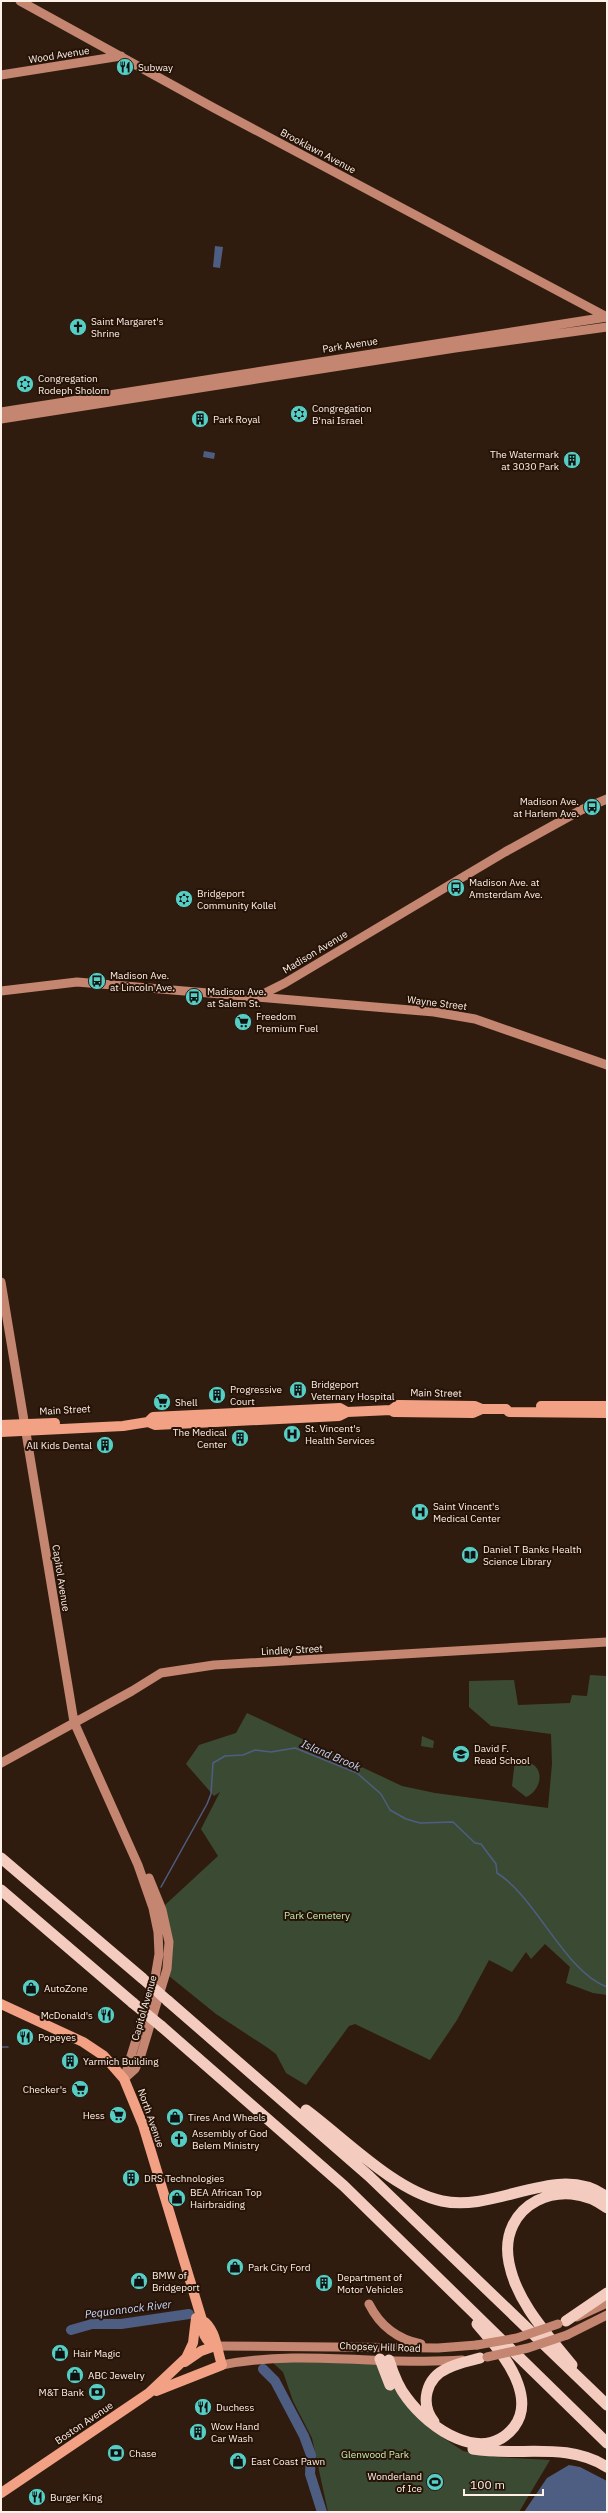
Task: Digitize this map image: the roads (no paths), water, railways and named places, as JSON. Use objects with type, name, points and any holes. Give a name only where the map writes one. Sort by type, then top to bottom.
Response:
[{"type":"highway","points":[[1,1858],[274,2091],[394,2199],[605,2403]]},
{"type":"highway","points":[[1,1890],[299,2145],[432,2271],[607,2443]]},
{"type":"highway","points":[[274,2091],[305,2109],[401,2183],[432,2198],[454,2203],[478,2203],[564,2184],[586,2186],[602,2199],[607,2208]]},
{"type":"highway","points":[[602,2199],[566,2192],[548,2195],[535,2201],[521,2213],[514,2224],[509,2237],[508,2255],[517,2290],[530,2311],[605,2403]]},
{"type":"highway","points":[[384,2360],[400,2389],[412,2405],[429,2421],[448,2434],[475,2443],[496,2441],[505,2436],[516,2424],[522,2403],[517,2380],[506,2361],[432,2271]]},
{"type":"highway","points":[[562,2322],[607,2293]]},
{"type":"highway","points":[[448,2434],[435,2423],[428,2411],[426,2397],[428,2388],[443,2370],[484,2358]]},
{"type":"highway","points":[[384,2360],[394,2392],[406,2410],[421,2424],[446,2440],[481,2450],[569,2452],[588,2458],[607,2467]]},
{"type":"main road","name":"Brooklawn Avenue","points":[[20,1],[248,126],[607,317]]},
{"type":"main road","name":"Wood Avenue","points":[[1,75],[121,56]]},
{"type":"main road","name":"Park Avenue","points":[[243,377],[607,317]]},
{"type":"main road","name":"Park Avenue","points":[[1,412],[97,400],[222,380],[607,327]]},
{"type":"main road","name":"Park Avenue","points":[[1,419],[97,400]]},
{"type":"main road","name":"Madison Avenue","points":[[258,997],[285,983],[505,852],[581,810],[607,799]]},
{"type":"main road","points":[[1,991],[77,982],[258,997]]},
{"type":"main road","name":"Wayne Street","points":[[258,997],[434,1012],[475,1019],[607,1065]]},
{"type":"main road","name":"Capitol Avenue","points":[[1,1282],[24,1428],[74,1722],[138,1865],[148,1874],[162,1910],[169,1942],[167,1969],[141,2056],[135,2069],[124,2079]]},
{"type":"main road","name":"Main Street","points":[[1,1425],[24,1428],[123,1426],[130,1423],[148,1422],[155,1425],[303,1418],[339,1416],[347,1412],[391,1410],[398,1405],[475,1406],[482,1409],[506,1409],[508,1406],[607,1414]]},
{"type":"main road","name":"Main Street","points":[[571,1410],[607,1406]]},
{"type":"main road","name":"Main Street","points":[[1,1432],[24,1428]]},
{"type":"main road","name":"Lindley Street","points":[[1,1763],[132,1691],[162,1672],[214,1665],[607,1642]]},
{"type":"main road","name":"North Avenue","points":[[1,2004],[83,2042],[104,2056],[124,2079],[143,2124],[196,2304],[202,2320],[209,2326],[214,2337],[215,2346],[222,2365]]},
{"type":"main road","name":"Chopsey Hill Road","points":[[176,2368],[201,2351],[215,2346],[438,2348],[477,2345],[517,2338],[562,2322],[607,2303]]},
{"type":"main road","points":[[176,2368],[186,2358],[193,2343],[196,2304]]},
{"type":"main road","points":[[369,2304],[381,2322],[394,2334],[410,2341],[438,2348]]},
{"type":"main road","name":"Chopsey Hill Road","points":[[149,2393],[222,2365],[243,2360],[288,2357],[444,2361],[484,2358],[528,2348],[567,2335],[607,2315]]},
{"type":"main road","name":"Boston Avenue","points":[[1,2493],[149,2393],[176,2368]]},
{"type":"water","points":[[215,246],[223,247],[220,268],[213,267]]},
{"type":"water","points":[[204,451],[215,453],[214,459],[203,457]]},
{"type":"water","points":[[569,2465],[580,2467],[607,2481],[607,2512],[524,2512],[547,2478]]},
{"type":"waterway","name":"Island Brook","points":[[161,1887],[207,1804],[211,1794],[213,1763],[225,1756],[243,1755],[255,1750],[271,1752],[295,1748],[357,1773],[381,1794],[390,1810],[406,1819],[420,1823],[453,1822],[475,1843],[481,1844],[496,1864],[497,1873],[511,1884],[525,1899],[564,1951],[592,1979],[607,1987]]},
{"type":"waterway","name":"Island Brook","points":[[1,2047],[8,2047]]},
{"type":"waterway","name":"Pequonnock River","points":[[71,2330],[92,2324],[121,2324],[189,2314]]},
{"type":"waterway","name":"Pequonnock River","points":[[263,2369],[275,2381],[304,2436],[311,2455],[310,2474],[322,2512]]},
{"type":"place","name":"Subway","points":[[125,67]]},
{"type":"place","name":"Saint Margaret's Shrine","points":[[78,327]]},
{"type":"place","name":"Congregation Rodeph Sholom","points":[[25,384]]},
{"type":"place","name":"Congregation B'nai Israel","points":[[299,414]]},
{"type":"place","name":"Park Royal","points":[[200,419]]},
{"type":"place","name":"The Watermark at 3030 Park","points":[[572,460]]},
{"type":"place","name":"Madison Ave. at Harlem Ave.","points":[[592,807]]},
{"type":"place","name":"Madison Ave. at Amsterdam Ave.","points":[[456,888]]},
{"type":"place","name":"Bridgeport Community Kollel","points":[[184,899]]},
{"type":"place","name":"Madison Ave. at Lincoln Ave.","points":[[97,981]]},
{"type":"place","name":"Madison Ave. at Salem St.","points":[[194,997]]},
{"type":"place","name":"Freedom Premium Fuel","points":[[243,1022]]},
{"type":"place","name":"Bridgeport Veternary Hospital","points":[[298,1390]]},
{"type":"place","name":"Progressive Court","points":[[217,1395]]},
{"type":"place","name":"Shell","points":[[162,1402]]},
{"type":"place","name":"St. Vincent's Health Services","points":[[292,1434]]},
{"type":"place","name":"The Medical Center","points":[[240,1438]]},
{"type":"place","name":"All Kids Dental","points":[[105,1445]]},
{"type":"place","name":"Saint Vincent's Medical Center","points":[[420,1512]]},
{"type":"place","name":"Daniel T Banks Health Science Library","points":[[470,1555]]},
{"type":"place","name":"David F. Read School","points":[[461,1754]]},
{"type":"place","name":"AutoZone","points":[[31,1988]]},
{"type":"place","name":"McDonald's","points":[[106,2015]]},
{"type":"place","name":"Popeyes","points":[[25,2037]]},
{"type":"place","name":"Yarmich Building","points":[[70,2061]]},
{"type":"place","name":"Checker's","points":[[80,2089]]},
{"type":"place","name":"Hess","points":[[118,2115]]},
{"type":"place","name":"Tires And Wheels","points":[[175,2117]]},
{"type":"place","name":"Assembly of God Belem Ministry","points":[[179,2139]]},
{"type":"place","name":"DRS Technologies","points":[[131,2178]]},
{"type":"place","name":"BEA African Top Hairbraiding","points":[[177,2198]]},
{"type":"place","name":"Park City Ford","points":[[235,2267]]},
{"type":"place","name":"BMW of Bridgeport","points":[[139,2281]]},
{"type":"place","name":"Department of Motor Vehicles","points":[[324,2283]]},
{"type":"place","name":"Hair Magic","points":[[60,2353]]},
{"type":"place","name":"ABC Jewelry","points":[[75,2375]]},
{"type":"place","name":"M&T Bank","points":[[97,2392]]},
{"type":"place","name":"Duchess","points":[[203,2407]]},
{"type":"place","name":"Wow Hand Car Wash","points":[[198,2432]]},
{"type":"place","name":"Chase","points":[[116,2453]]},
{"type":"place","name":"East Coast Pawn","points":[[238,2461]]},
{"type":"place","name":"Wonderland of Ice","points":[[435,2482]]},
{"type":"place","name":"Burger King","points":[[37,2497]]},
{"type":"park label","name":"Park Cemetery","points":[[317,1915]]},
{"type":"park label","name":"Glenwood Park","points":[[375,2454]]}]
